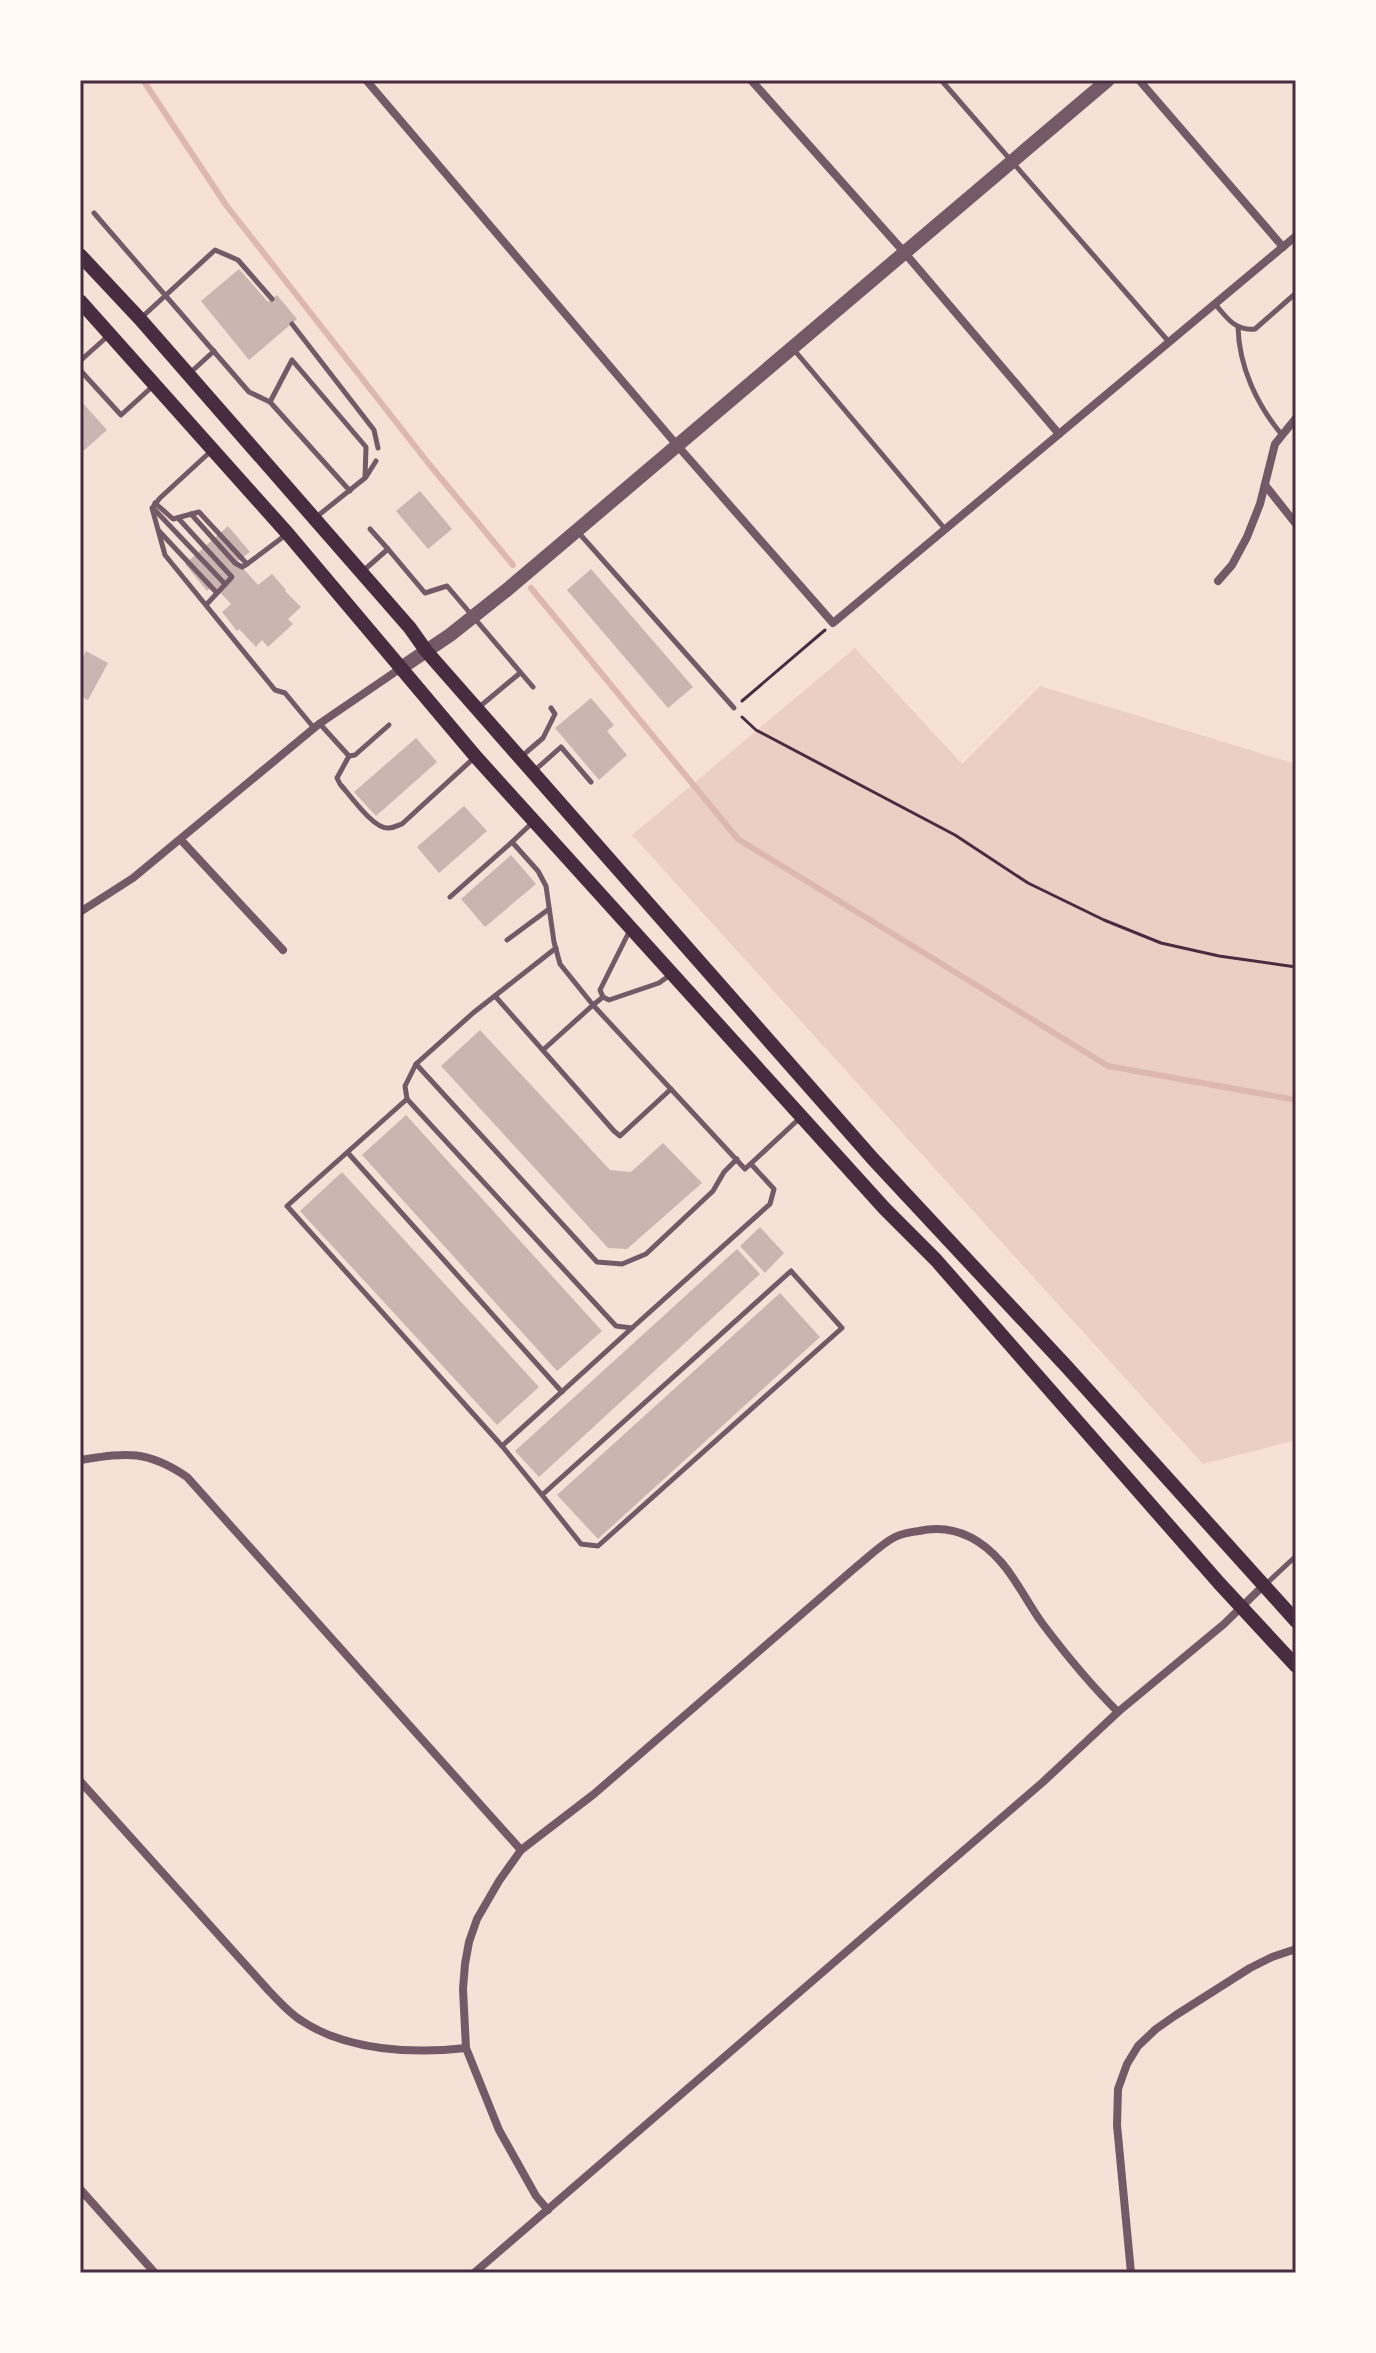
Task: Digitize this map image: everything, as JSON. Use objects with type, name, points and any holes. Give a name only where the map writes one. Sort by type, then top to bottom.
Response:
[{"type":"main road","points":[[80,255],[140,319],[410,628],[427,652],[873,1159],[1296,1621]]},
{"type":"main road","points":[[80,301],[288,534],[476,757],[885,1209],[936,1260],[1296,1666]]},
{"type":"street","points":[[366,80],[833,623],[1296,236]]},
{"type":"street","points":[[751,80],[904,252],[1059,434]]},
{"type":"street","points":[[80,912],[133,878],[317,726],[427,652],[508,589],[1108,80]]},
{"type":"street","points":[[1139,80],[1283,247]]},
{"type":"street","points":[[1218,581],[1232,565],[1247,537],[1260,504],[1275,444],[1296,418]]},
{"type":"street","points":[[1265,485],[1296,524]]},
{"type":"street","points":[[181,840],[283,950]]},
{"type":"street","points":[[80,1460],[125,1453],[139,1455],[170,1465],[187,1477],[521,1850]]},
{"type":"street","points":[[548,2210],[536,2196],[499,2130],[466,2048],[463,1989],[469,1942],[489,1896],[521,1850],[594,1794],[856,1567],[883,1545],[903,1534],[948,1529],[985,1546],[1003,1564],[1041,1622],[1095,1689],[1118,1712]]},
{"type":"street","points":[[474,2273],[1043,1782],[1265,1584]]},
{"type":"street","points":[[80,1781],[269,1991],[302,2021],[323,2032],[355,2042],[433,2051],[466,2048]]},
{"type":"street","points":[[1131,2273],[1117,2125],[1118,2089],[1127,2064],[1138,2046],[1176,2015],[1250,1968],[1296,1949]]},
{"type":"street","points":[[80,2189],[155,2273]]},
{"type":"lane","points":[[941,80],[1169,342]]},
{"type":"lane","points":[[94,213],[249,392],[270,402],[350,491]]},
{"type":"lane","points":[[140,319],[215,250],[238,260],[272,299]]},
{"type":"lane","points":[[1215,304],[1238,327],[1255,329],[1296,293]]},
{"type":"lane","points":[[292,324],[374,430],[378,448]]},
{"type":"lane","points":[[1238,327],[1241,356],[1251,386],[1282,435]]},
{"type":"lane","points":[[80,361],[111,334]]},
{"type":"lane","points":[[791,347],[945,529]]},
{"type":"lane","points":[[188,374],[214,351]]},
{"type":"lane","points":[[270,402],[292,360],[366,447],[365,478]]},
{"type":"lane","points":[[80,370],[121,415],[155,384]]},
{"type":"lane","points":[[153,506],[213,448]]},
{"type":"lane","points":[[314,518],[365,478],[376,461]]},
{"type":"lane","points":[[153,506],[173,519],[199,512],[247,564],[288,534]]},
{"type":"lane","points":[[153,506],[165,555],[275,690],[285,693],[349,756]]},
{"type":"lane","points":[[153,506],[225,584]]},
{"type":"lane","points":[[178,518],[232,577],[206,605]]},
{"type":"lane","points":[[156,527],[217,593]]},
{"type":"lane","points":[[370,529],[425,593],[447,586],[533,687]]},
{"type":"lane","points":[[576,529],[734,708]]},
{"type":"lane","points":[[361,572],[388,549]]},
{"type":"lane","points":[[477,709],[520,673]]},
{"type":"lane","points":[[521,757],[543,738],[555,714],[551,708]]},
{"type":"lane","points":[[349,756],[355,755],[389,725]]},
{"type":"lane","points":[[534,772],[561,747],[591,782]]},
{"type":"lane","points":[[349,756],[337,778],[340,784],[374,822],[389,828],[402,824],[476,757]]},
{"type":"lane","points":[[450,897],[534,822]]},
{"type":"lane","points":[[512,842],[538,871],[546,886],[560,964],[593,1005],[745,1169],[802,1116]]},
{"type":"lane","points":[[507,940],[549,909]]},
{"type":"lane","points":[[631,927],[600,990],[603,997],[609,1000],[659,983],[673,973]]},
{"type":"lane","points":[[556,948],[416,1064],[405,1086],[407,1099],[616,1326],[632,1328]]},
{"type":"lane","points":[[495,996],[620,1136],[671,1089]]},
{"type":"lane","points":[[543,1050],[603,997]]},
{"type":"lane","points":[[416,1064],[597,1262],[622,1264],[646,1254],[713,1191],[724,1172],[737,1159]]},
{"type":"lane","points":[[407,1099],[287,1206],[502,1446],[581,1544],[598,1546],[842,1328],[791,1271],[542,1495]]},
{"type":"lane","points":[[348,1153],[562,1392]]},
{"type":"lane","points":[[502,1446],[770,1204],[774,1189],[751,1164]]},
{"type":"lane","points":[[1265,1584],[1296,1556]]},
{"type":"path","points":[[833,623],[734,708],[756,730],[955,835],[1028,883],[1104,920],[1161,943],[1219,956],[1296,967]]},
{"type":"shaded area","points":[[855,648],[962,764],[1040,686],[1296,764],[1296,1440],[1203,1464],[632,835]]},
{"type":"building","points":[[239,269],[268,302],[277,295],[297,319],[249,360],[201,301]]},
{"type":"building","points":[[80,400],[107,430],[80,454]]},
{"type":"building","points":[[420,491],[452,529],[428,549],[396,511]]},
{"type":"building","points":[[228,526],[250,552],[237,562],[258,585],[272,574],[301,607],[288,619],[293,624],[268,647],[262,640],[256,647],[239,629],[237,631],[222,612],[231,604],[213,585],[207,591],[185,564]]},
{"type":"building","points":[[591,569],[693,687],[668,708],[567,590]]},
{"type":"building","points":[[86,651],[108,663],[88,700],[80,696],[80,662]]},
{"type":"building","points":[[591,698],[614,725],[607,731],[627,755],[599,780],[555,728]]},
{"type":"building","points":[[416,738],[437,762],[376,816],[354,792]]},
{"type":"building","points":[[464,806],[487,831],[439,873],[417,847]]},
{"type":"building","points":[[511,855],[536,884],[485,927],[461,899]]},
{"type":"building","points":[[480,1030],[610,1170],[631,1172],[663,1143],[702,1183],[627,1249],[608,1248],[441,1066]]},
{"type":"building","points":[[406,1115],[602,1331],[557,1371],[362,1155]]},
{"type":"building","points":[[342,1172],[539,1387],[497,1425],[300,1211]]},
{"type":"building","points":[[760,1227],[784,1253],[765,1273],[740,1246]]},
{"type":"building","points":[[737,1249],[760,1274],[539,1477],[515,1451]]},
{"type":"building","points":[[780,1293],[820,1337],[598,1539],[557,1495]]},
{"type":"waterway","points":[[143,80],[226,205],[429,464],[513,565]]},
{"type":"waterway","points":[[531,588],[738,839],[1108,1066],[1296,1100]]}]
